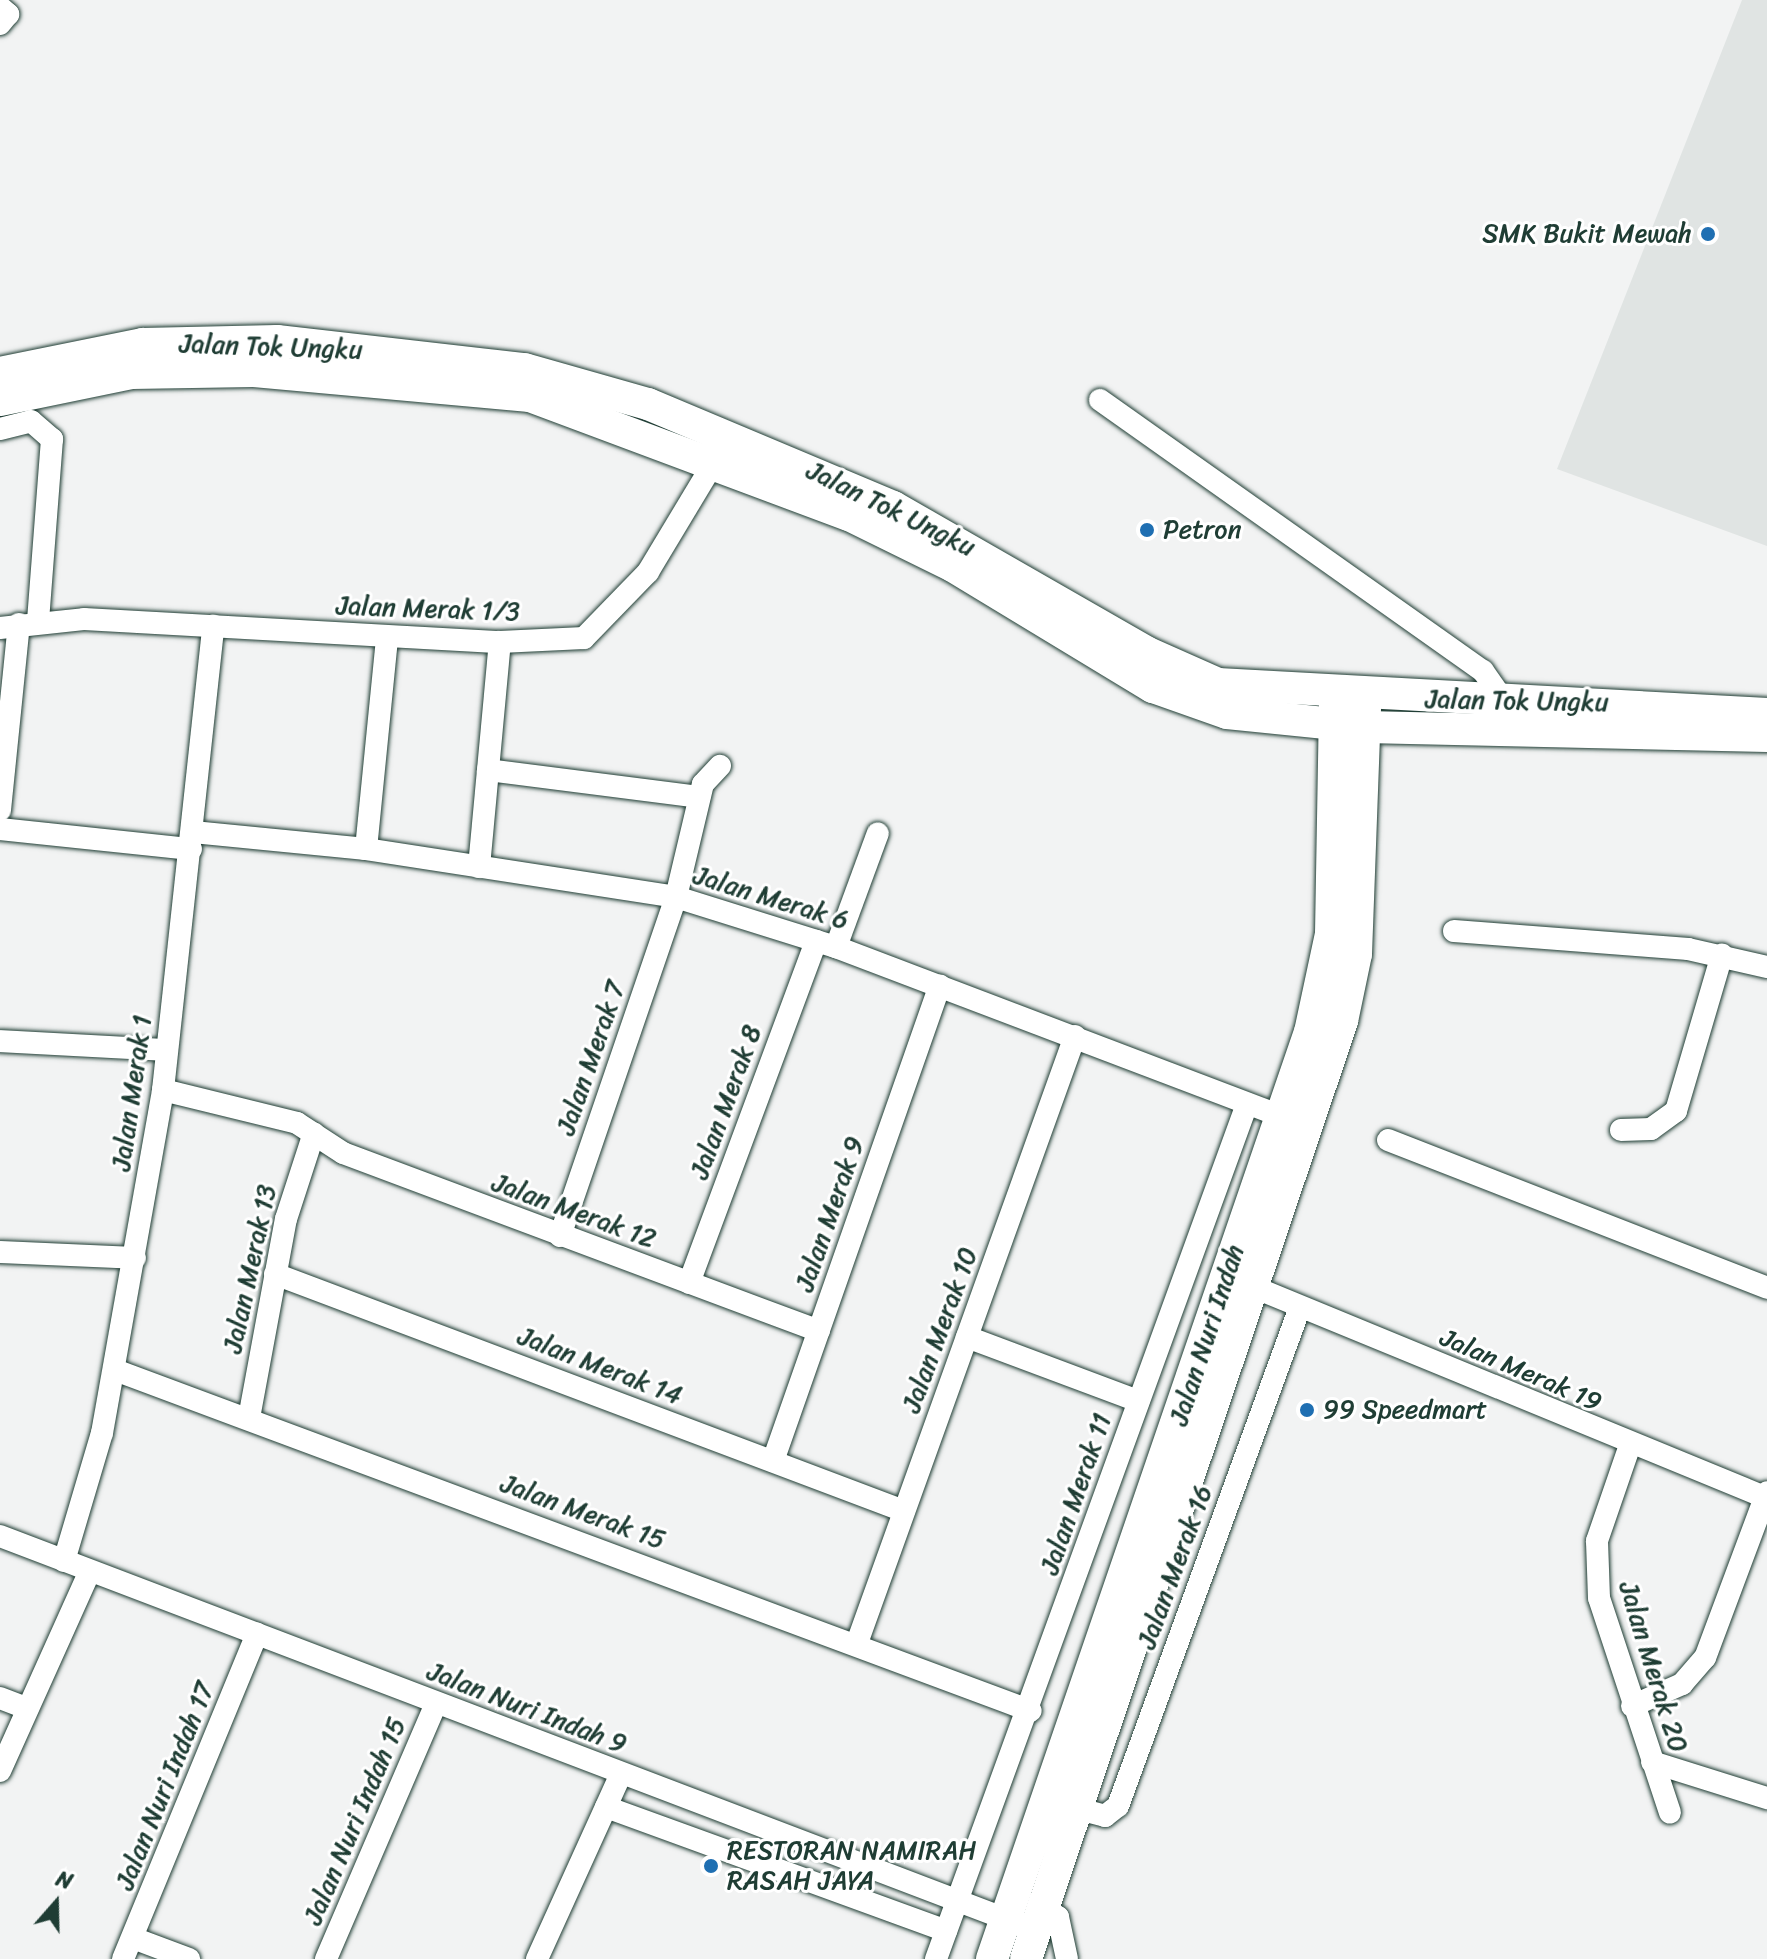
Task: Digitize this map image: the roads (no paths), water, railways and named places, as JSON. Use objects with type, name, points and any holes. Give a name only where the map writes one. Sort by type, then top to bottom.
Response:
[{"type":"main road","name":"Jalan Tok Ungku","points":[[0,373],[143,344],[277,341],[404,352],[524,369],[721,449],[953,566],[1153,687],[1227,713],[1610,702],[1767,714]]},
{"type":"main road","name":"Jalan Tok Ungku","points":[[0,400],[131,373],[418,381],[530,396],[721,449]]},
{"type":"main road","name":"Jalan Tok Ungku","points":[[1350,711],[1767,736]]},
{"type":"main road","name":"Jalan Nuri Indah","points":[[1036,1932],[1256,1288],[1331,934],[1350,711]]},
{"type":"main road","name":"Jalan Nuri Indah","points":[[992,1959],[1292,1121]]},
{"type":"street","points":[[1100,400],[1483,671],[1506,704]]},
{"type":"street","points":[[0,429],[31,421],[52,439],[19,625],[0,810]]},
{"type":"street","name":"Jalan Merak 1/3","points":[[19,625],[213,626],[500,642],[584,638],[618,611],[683,516],[721,449]]},
{"type":"street","name":"Jalan Merak 1","points":[[64,1561],[115,1370],[163,1090],[213,626]]},
{"type":"street","points":[[366,849],[387,638]]},
{"type":"street","points":[[479,867],[500,642]]},
{"type":"street","points":[[488,770],[699,797],[720,766]]},
{"type":"street","name":"Jalan Merak 7","points":[[560,1236],[676,897],[699,797]]},
{"type":"street","name":"Jalan Merak 6","points":[[0,829],[366,849],[676,897],[826,944],[940,985],[1292,1121]]},
{"type":"street","name":"Jalan Merak 8","points":[[689,1283],[826,944],[878,833]]},
{"type":"street","points":[[1454,931],[1722,955],[1767,967]]},
{"type":"street","points":[[1621,1130],[1651,1129],[1676,1111],[1722,955]]},
{"type":"street","name":"Jalan Merak 9","points":[[773,1461],[940,985]]},
{"type":"street","name":"Jalan Merak 10","points":[[857,1643],[1075,1036]]},
{"type":"street","points":[[0,1041],[167,1050]]},
{"type":"street","name":"Jalan Merak 12","points":[[163,1090],[314,1133],[343,1153],[819,1331]]},
{"type":"street","name":"Jalan Merak 11","points":[[936,1959],[1031,1711],[1138,1401],[1247,1104]]},
{"type":"street","name":"Jalan Merak 13","points":[[249,1418],[275,1274],[314,1133]]},
{"type":"street","points":[[1388,1140],[1767,1288]]},
{"type":"street","points":[[0,1252],[135,1258]]},
{"type":"street","name":"Jalan Merak 14","points":[[275,1274],[904,1511]]},
{"type":"street","name":"Jalan Merak 19","points":[[1256,1288],[1630,1445],[1766,1496]]},
{"type":"street","name":"Jalan Merak 16","points":[[1079,1809],[1105,1816],[1118,1806],[1300,1307]]},
{"type":"street","points":[[967,1337],[1138,1401]]},
{"type":"street","name":"Jalan Merak 15","points":[[115,1370],[857,1643],[1031,1711]]},
{"type":"street","name":"Jalan Merak 20","points":[[1630,1445],[1595,1560],[1599,1598],[1632,1706],[1670,1813]]},
{"type":"street","points":[[1632,1706],[1682,1684],[1705,1658],[1766,1496]]},
{"type":"street","name":"Jalan Nuri Indah 9","points":[[0,1536],[1036,1932]]},
{"type":"street","points":[[0,1771],[90,1571]]},
{"type":"street","name":"Jalan Nuri Indah 17","points":[[123,1959],[257,1634]]},
{"type":"street","points":[[0,1698],[26,1708]]},
{"type":"street","name":"Jalan Nuri Indah 15","points":[[326,1959],[436,1704]]},
{"type":"street","points":[[1652,1762],[1767,1798]]},
{"type":"street","points":[[537,1959],[621,1774]]},
{"type":"street","points":[[606,1807],[946,1931]]},
{"type":"street","points":[[1036,1932],[1058,1917],[1067,1959]]},
{"type":"street","points":[[133,1938],[189,1959]]},
{"type":"place","name":"SMK Bukit Mewah","points":[[1708,234]]},
{"type":"place","name":"Petron","points":[[1147,530]]},
{"type":"place","name":"99 Speedmart","points":[[1307,1410]]},
{"type":"place","name":"RESTORAN NAMIRAH RASAH JAYA","points":[[711,1866]]}]
